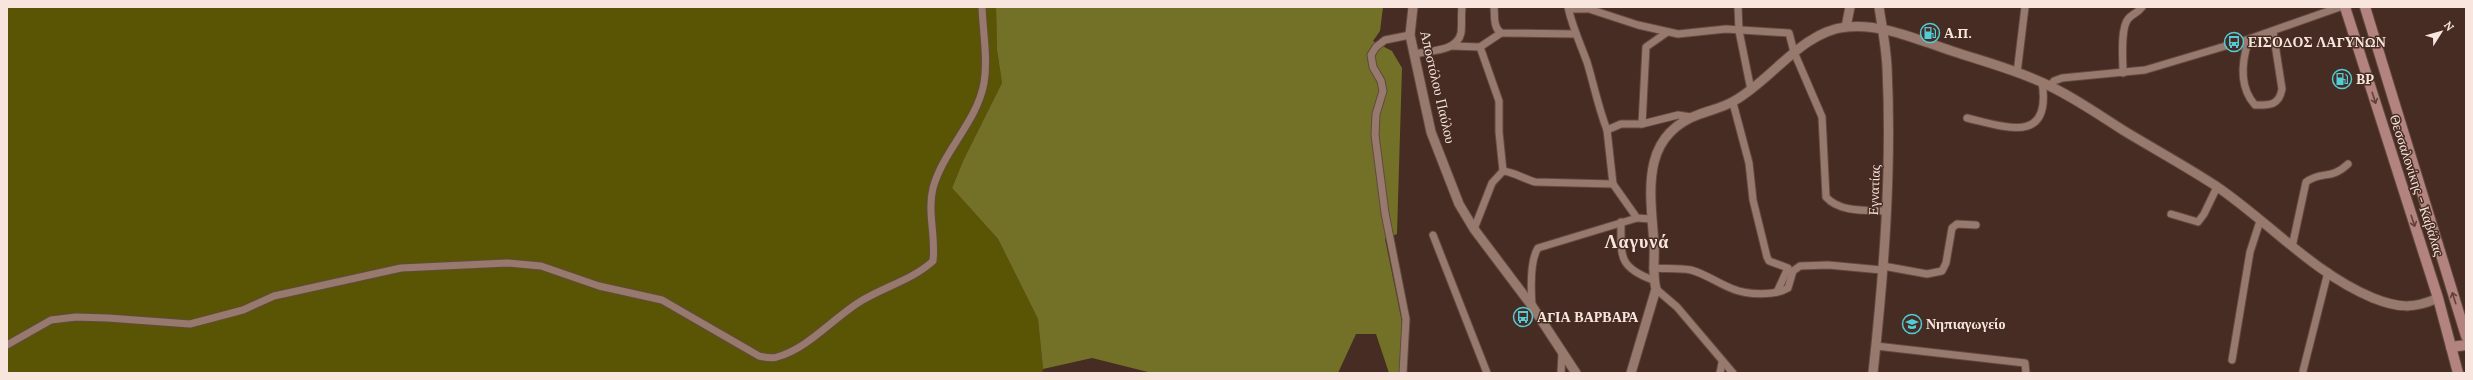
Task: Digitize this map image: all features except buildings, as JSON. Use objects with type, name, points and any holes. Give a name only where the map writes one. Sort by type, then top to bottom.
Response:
[{"type":"main road","name":"Θεσσαλονίκης - Καβάλας","points":[[2345,7],[2438,298],[2451,347],[2460,369]]},
{"type":"main road","name":"Θεσσαλονίκης - Καβάλας","points":[[2365,7],[2466,336]]},
{"type":"main road","points":[[2451,347],[2466,345]]},
{"type":"street","points":[[7,344],[52,320],[76,317],[190,324],[243,310],[274,296],[401,268],[507,263],[541,266],[599,286],[662,300],[759,356],[776,358],[816,335],[843,312],[863,300],[914,277],[934,261],[935,247],[931,201],[934,186],[942,167],[976,105],[984,84],[982,7]]},
{"type":"street","name":"Αποστόλου Παύλου","points":[[1413,7],[1410,35],[1431,132],[1459,204],[1474,229],[1532,306],[1576,373]]},
{"type":"street","points":[[1451,46],[1457,42],[1461,33],[1462,7]]},
{"type":"street","points":[[1494,7],[1494,22],[1497,30],[1501,33]]},
{"type":"street","points":[[1738,7],[1739,31],[1751,90]]},
{"type":"street","points":[[1846,27],[1850,7]]},
{"type":"street","name":"Εγνατίας","points":[[1873,373],[1887,211],[1887,78],[1879,7]]},
{"type":"street","points":[[2017,73],[2025,7]]},
{"type":"street","points":[[2123,73],[2124,28],[2128,19],[2137,14],[2142,7]]},
{"type":"street","points":[[2046,84],[2062,78],[2145,70],[2249,39],[2340,7]]},
{"type":"street","points":[[1637,218],[1613,184],[1607,130],[1569,8],[1585,8],[1666,33],[1678,34],[1726,29],[1739,31],[1789,32],[1794,52],[1822,116],[1826,197],[1832,203],[1840,207],[1887,211]]},
{"type":"street","points":[[1631,373],[1656,289],[1653,280],[1654,242],[1650,219],[1652,173],[1658,147],[1672,130],[1691,117],[1733,103],[1751,90],[1794,52],[1815,39],[1846,27],[1882,28],[2046,84],[2217,187],[2292,247],[2328,272],[2372,298],[2398,306],[2420,306],[2438,298]]},
{"type":"street","points":[[2249,39],[2245,52],[2243,79],[2247,94],[2255,104],[2276,103],[2281,98],[2282,89],[2272,31]]},
{"type":"street","points":[[1415,54],[1451,46],[1480,47],[1501,33],[1576,34]]},
{"type":"street","points":[[1642,124],[1646,47],[1666,33]]},
{"type":"street","points":[[1403,373],[1406,319],[1385,213],[1375,135],[1376,114],[1383,92],[1381,80],[1373,67],[1371,56],[1376,47],[1385,40],[1410,35]]},
{"type":"street","points":[[1474,229],[1492,183],[1503,171],[1499,132],[1499,101],[1480,47]]},
{"type":"street","points":[[1967,118],[2015,129],[2029,126],[2039,118],[2045,102],[2046,84]]},
{"type":"street","points":[[1733,103],[1750,163],[1753,200],[1769,261],[1791,270],[1806,265],[1882,268],[1927,274],[1942,271],[1946,263],[1954,225],[1976,225]]},
{"type":"street","points":[[1607,130],[1621,124],[1642,124],[1678,115],[1691,117]]},
{"type":"street","points":[[2292,247],[2306,182],[2315,175],[2330,176],[2340,172],[2348,164]]},
{"type":"street","points":[[1503,171],[1511,172],[1522,178],[1535,182],[1613,184]]},
{"type":"street","points":[[2171,214],[2198,222],[2204,214],[2217,187]]},
{"type":"street","points":[[1532,306],[1531,280],[1535,253],[1538,248],[1621,222],[1637,218],[1650,219]]},
{"type":"street","points":[[2232,360],[2250,252],[2260,221]]},
{"type":"street","points":[[1621,222],[1621,256],[1626,265],[1637,273],[1653,280]]},
{"type":"street","points":[[1433,235],[1488,373]]},
{"type":"street","points":[[1654,268],[1689,270],[1703,274],[1735,290],[1777,292],[1788,288],[1791,270]]},
{"type":"street","points":[[2303,371],[2328,272]]},
{"type":"street","points":[[1656,289],[1665,295],[1689,320],[1722,363],[1733,373]]},
{"type":"street","points":[[1876,346],[2025,363],[2026,373]]},
{"type":"street","points":[[1560,373],[1562,353]]},
{"type":"street","points":[[1720,373],[1722,363]]},
{"type":"shaded area","points":[[7,7],[996,7],[997,50],[1002,83],[963,161],[952,188],[998,239],[1038,319],[1043,369],[1042,373],[7,373]]},
{"type":"shaded area","points":[[996,7],[1383,7],[1380,31],[1373,41],[1392,51],[1402,68],[1397,234],[1385,239],[1402,322],[1400,373],[1389,373],[1376,334],[1356,334],[1338,373],[1152,373],[1092,358],[1043,369],[1038,319],[998,239],[952,188],[963,161],[1002,83],[997,50]]},
{"type":"place","name":"Α.Π.","points":[[1930,33]]},
{"type":"place","name":"ΕΙΣΟΔΟΣ ΛΑΓΥΝΩΝ","points":[[2234,42]]},
{"type":"place","name":"BP","points":[[2342,79]]},
{"type":"place","name":"ΑΓΙΑ ΒΑΡΒΑΡΑ","points":[[1523,317]]},
{"type":"place","name":"Νηπιαγωγείο","points":[[1912,324]]},
{"type":"district","name":"Λαγυνά","points":[[1637,241]]}]
